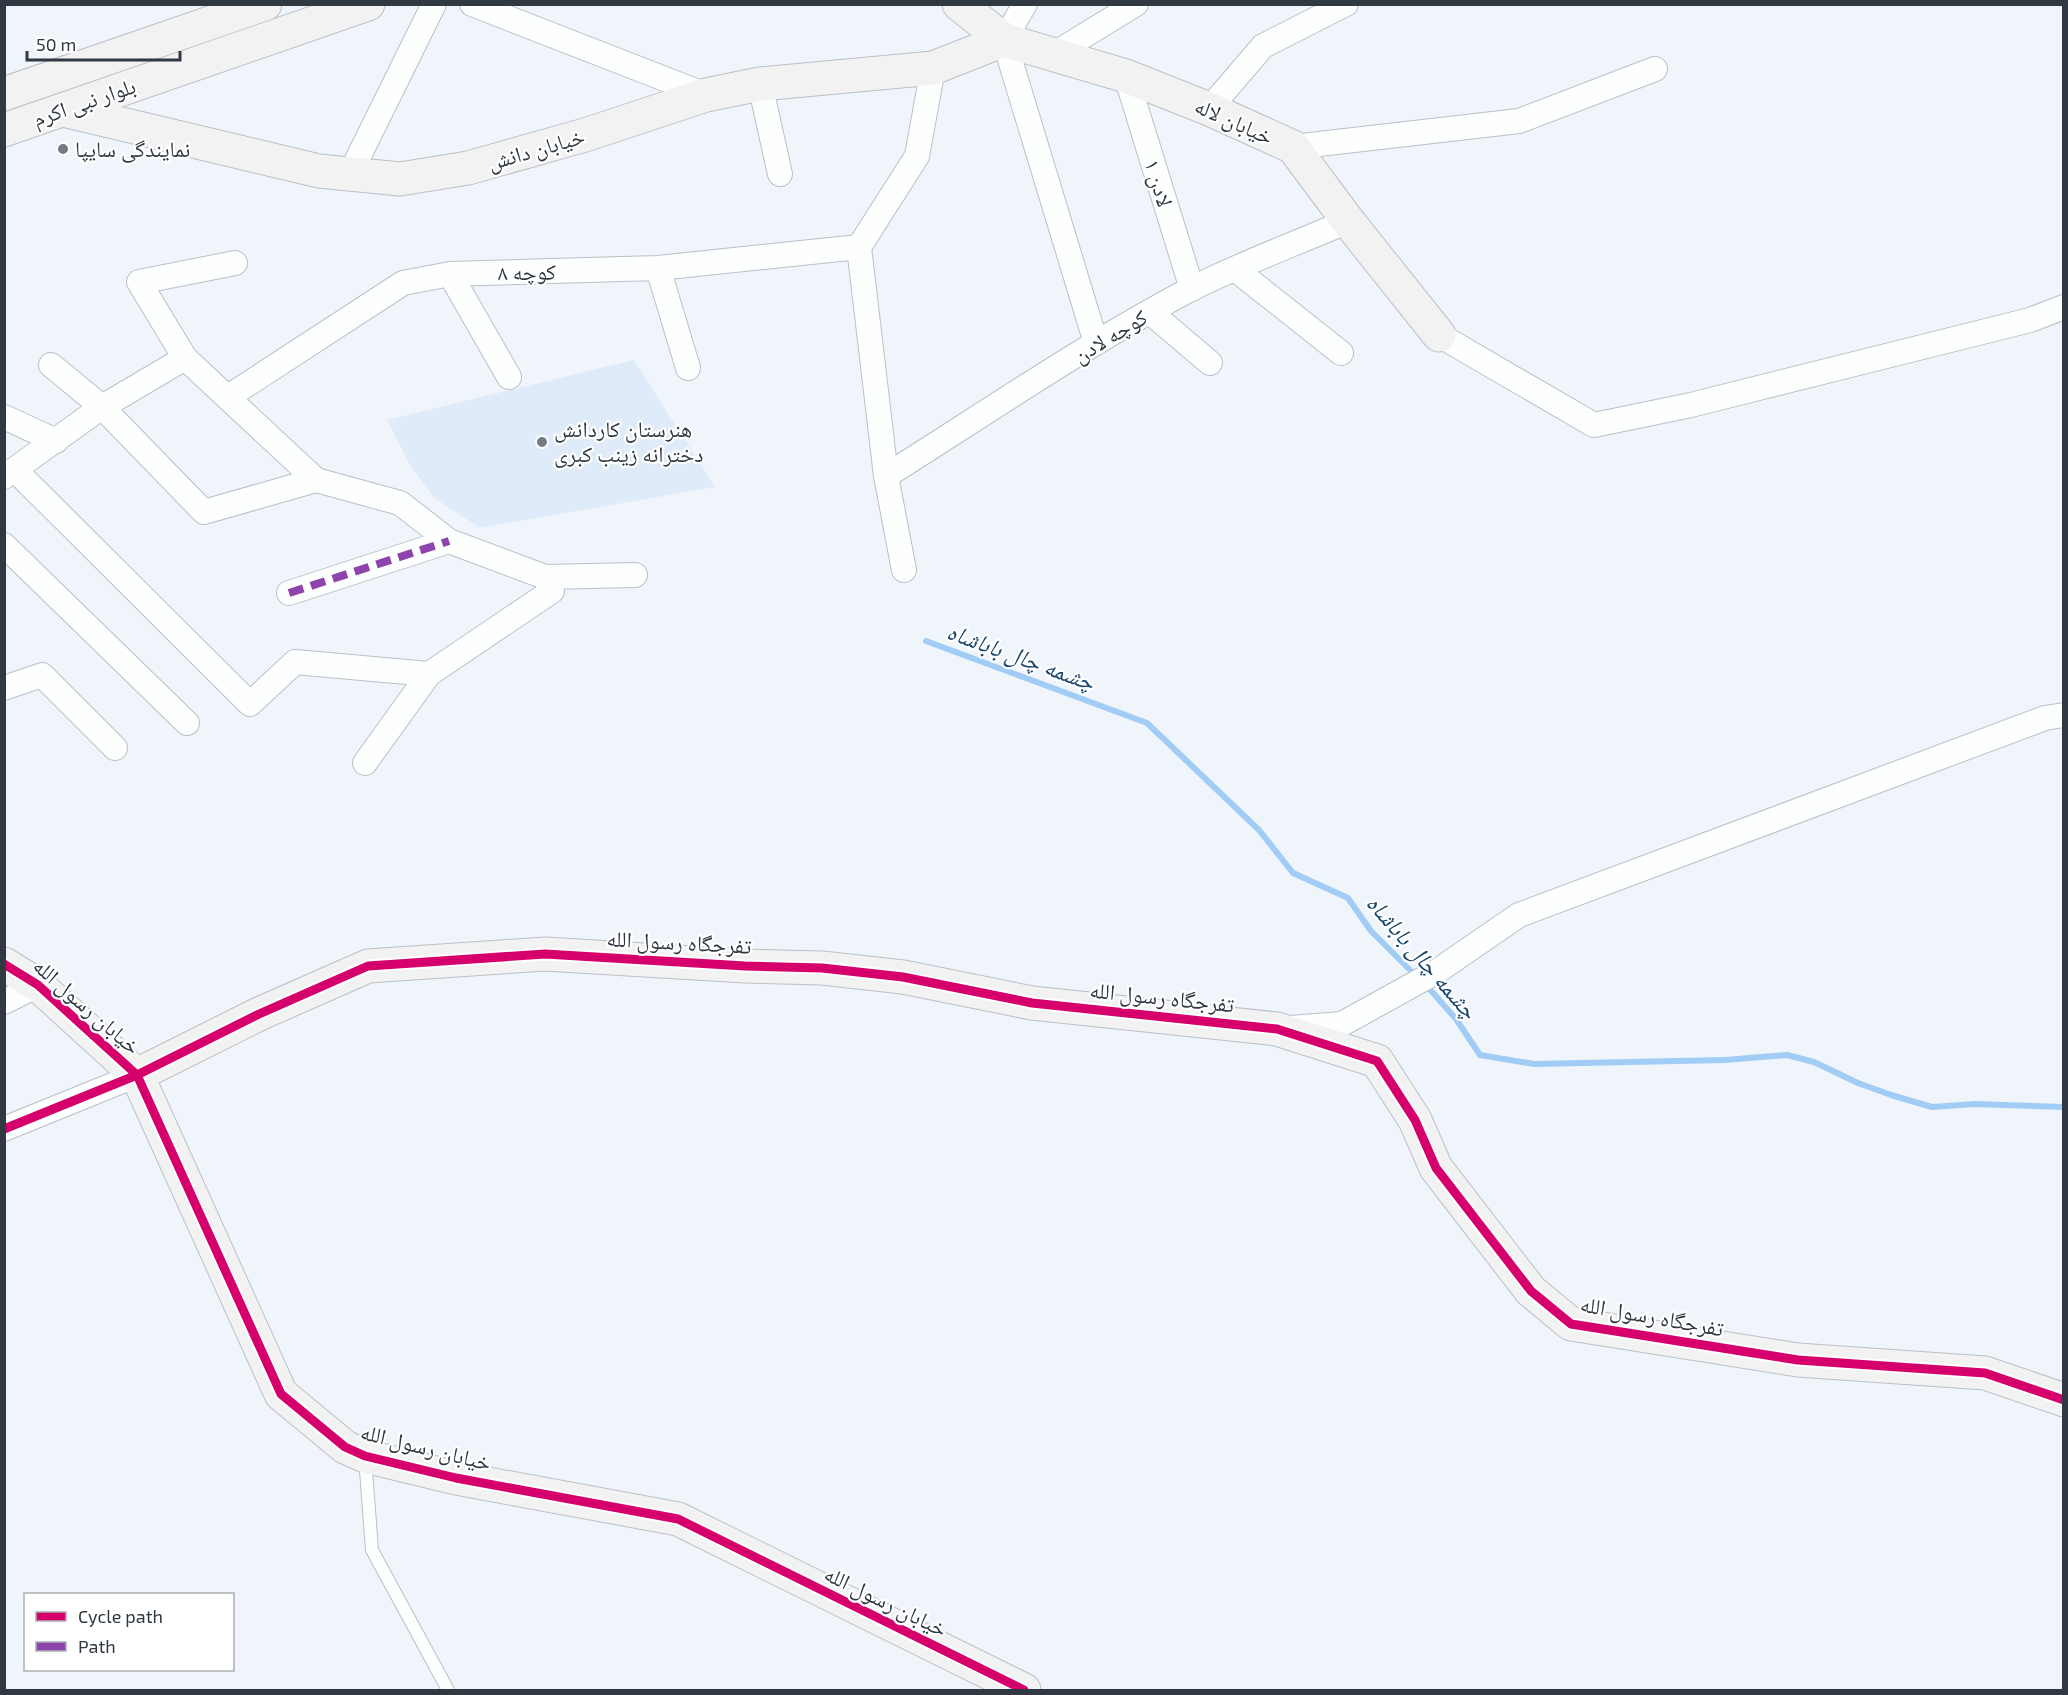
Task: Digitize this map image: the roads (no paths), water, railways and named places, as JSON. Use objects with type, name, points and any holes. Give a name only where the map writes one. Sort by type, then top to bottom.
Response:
[{"type":"street","name":"بلوار نبی اکرم","points":[[4,94],[265,4]]},
{"type":"street","name":"بلوار نبی اکرم","points":[[4,130],[368,4]]},
{"type":"street","points":[[350,174],[434,4]]},
{"type":"street","points":[[472,4],[706,95]]},
{"type":"street","name":"خیابان لاله","points":[[959,4],[1004,40],[1126,76],[1209,109],[1293,147],[1348,221],[1439,335]]},
{"type":"street","points":[[1025,4],[1004,40],[1096,343]]},
{"type":"street","points":[[1054,54],[1136,4]]},
{"type":"street","points":[[1209,109],[1263,46],[1347,4]]},
{"type":"street","name":"خیابان دانش","points":[[63,110],[319,171],[400,179],[468,168],[585,135],[706,95],[760,84],[933,68],[1004,40]]},
{"type":"street","points":[[904,570],[886,476],[859,247],[917,156],[933,68]]},
{"type":"street","points":[[1293,147],[1519,121],[1655,69]]},
{"type":"street","name":"لادن ۱","points":[[1126,76],[1192,289]]},
{"type":"street","points":[[760,84],[780,174]]},
{"type":"street","name":"کوچه لادن","points":[[886,476],[1096,343],[1150,312],[1192,289],[1348,221]]},
{"type":"street","name":"کوچه ۸","points":[[228,397],[403,283],[450,273],[658,268],[859,247]]},
{"type":"street","points":[[236,263],[139,282],[185,358],[316,480],[400,503],[449,541],[545,577],[634,575]]},
{"type":"street","points":[[658,268],[688,368]]},
{"type":"street","points":[[1235,270],[1341,353]]},
{"type":"street","points":[[450,273],[509,377]]},
{"type":"street","points":[[1439,335],[1593,425],[1691,405],[2030,320],[2064,307]]},
{"type":"street","points":[[1150,312],[1210,363]]},
{"type":"street","points":[[185,358],[102,407],[10,474],[250,704],[295,662],[429,674]]},
{"type":"street","points":[[51,365],[102,407],[204,512],[316,480]]},
{"type":"street","points":[[4,417],[56,441]]},
{"type":"street","points":[[289,593],[449,541]]},
{"type":"street","points":[[4,545],[187,723]]},
{"type":"street","points":[[365,763],[429,674],[552,591],[545,577]]},
{"type":"street","points":[[4,688],[42,675],[115,748]]},
{"type":"street","points":[[1278,1029],[1342,1024],[1436,972],[1519,915],[2034,723],[2064,715]]},
{"type":"street","name":"تفرجگاه رسول الله","points":[[137,1075],[259,1014],[368,966],[544,954],[745,966],[822,968],[903,977],[1032,1003],[1278,1029],[1377,1061],[1415,1120],[1436,1168],[1531,1291],[1571,1324],[1798,1360],[1985,1373],[2064,1400]]},
{"type":"street","name":"خیابان رسول الله","points":[[4,964],[38,985],[137,1075],[281,1394],[345,1447],[365,1456],[456,1478],[678,1519],[1024,1690]]},
{"type":"street","points":[[4,1002],[38,985]]},
{"type":"street","points":[[4,1129],[137,1075]]},
{"type":"lane","points":[[365,1456],[372,1550],[448,1690]]},
{"type":"waterway","name":"چشمه چال باباشاه","points":[[926,641],[1147,723],[1259,830],[1293,873],[1348,898],[1371,931],[1416,976]]},
{"type":"waterway","name":"چشمه چال باباشاه","points":[[1426,985],[1456,1019],[1480,1055],[1534,1064],[1725,1060],[1787,1055],[1814,1062],[1858,1083],[1891,1095],[1932,1107],[1975,1104],[2064,1107]]},
{"type":"place","name":"نمایندگی سایپا","points":[[63,149]]},
{"type":"place","name":"هنرستان کاردانش دخترانه زینب کبری","points":[[542,442]]}]
